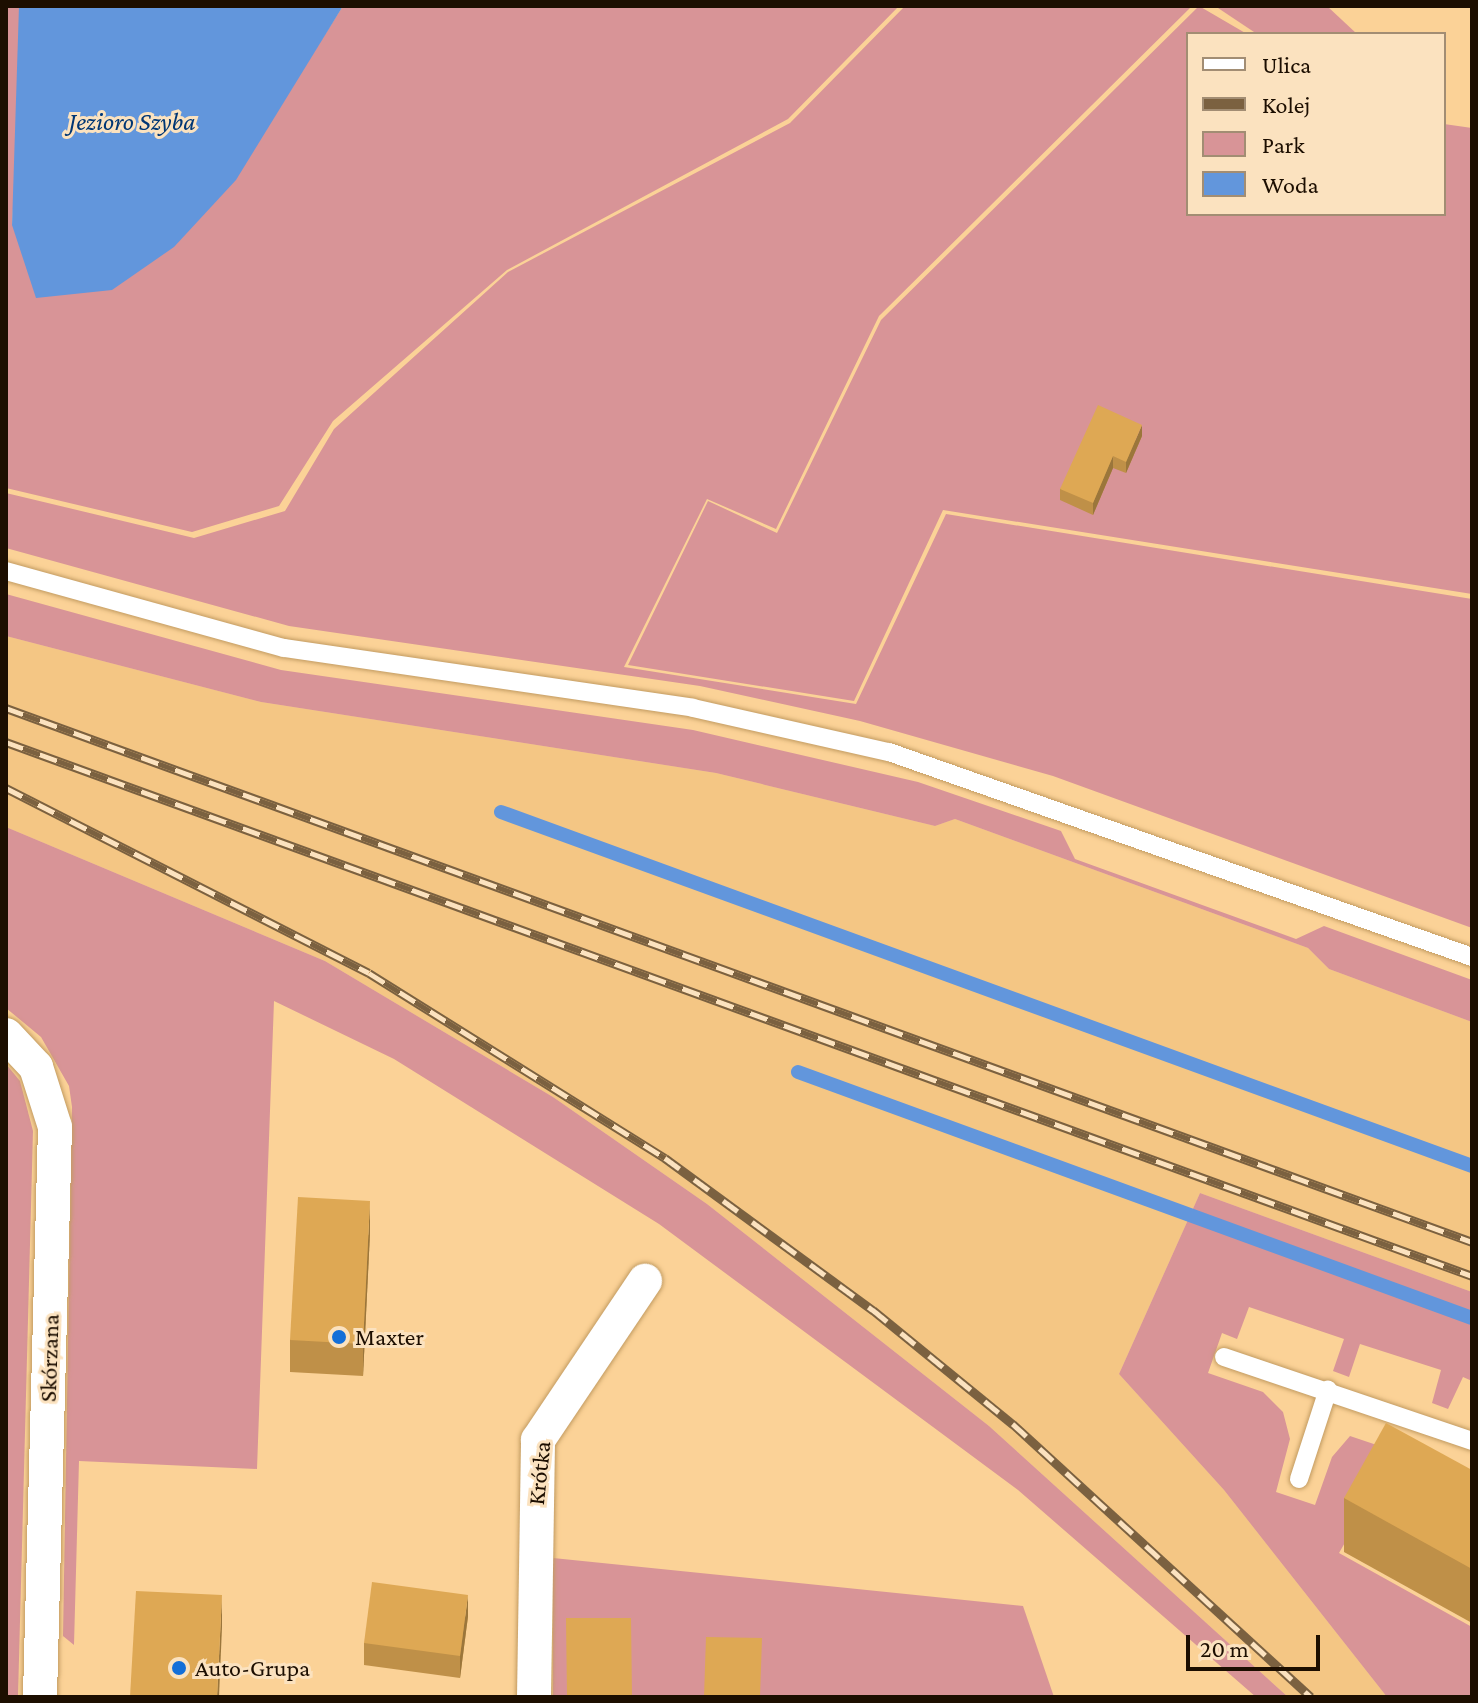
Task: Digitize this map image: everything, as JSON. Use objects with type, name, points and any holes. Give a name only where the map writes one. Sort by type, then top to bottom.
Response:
[{"type":"street","name":"Skórzana","points":[[6,1035],[50,1093],[55,1127],[40,1697]]},
{"type":"street","name":"Krótka","points":[[534,1697],[538,1440],[645,1281]]},
{"type":"lane","points":[[6,571],[148,615],[327,656],[693,708],[876,748],[1043,800],[1472,957]]},
{"type":"lane","points":[[1224,1357],[1472,1441]]},
{"type":"lane","points":[[1299,1479],[1328,1390]]},
{"type":"shaded area","points":[[6,636],[261,702],[716,773],[935,826],[955,819],[1308,948],[1329,969],[1472,1022],[1472,1292],[1200,1193],[1119,1374],[1224,1490],[1387,1697],[1288,1697],[989,1426],[707,1204],[553,1097],[325,961],[6,827]]},
{"type":"green space","points":[[6,6],[19,6],[22,56],[12,225],[293,85],[343,6],[899,6],[788,119],[507,270],[333,421],[279,506],[192,532],[6,488]]},
{"type":"green space","points":[[905,6],[1192,6],[879,316],[776,529],[707,499],[624,667],[856,704],[946,514],[1472,599],[1472,928],[1053,776],[860,721],[700,686],[289,626],[6,548],[6,493],[194,538],[285,511],[334,429],[508,272],[790,123]]},
{"type":"green space","points":[[1199,6],[1244,32],[1186,32],[1186,216],[1446,216],[1446,124],[1472,128],[1472,594],[943,510],[854,701],[628,665],[708,501],[777,533],[881,320]]},
{"type":"green space","points":[[1215,6],[1327,6],[1355,32],[1254,32]]},
{"type":"green space","points":[[6,594],[281,670],[693,730],[918,782],[1061,831],[1075,859],[1296,939],[1324,926],[1472,980],[1472,1022],[1329,969],[1308,948],[955,819],[935,826],[716,773],[261,702],[6,636]]},
{"type":"green space","points":[[6,827],[325,961],[553,1097],[707,1204],[989,1426],[1288,1697],[1256,1697],[1018,1490],[659,1224],[394,1059],[274,1001],[257,1469],[79,1461],[74,1645],[63,1636],[72,1107],[69,1086],[41,1037],[6,1008]]},
{"type":"green space","points":[[6,1064],[20,1081],[33,1131],[18,1697],[6,1697]]},
{"type":"green space","points":[[1200,1193],[1472,1292],[1472,1381],[1463,1377],[1448,1409],[1432,1403],[1441,1370],[1360,1344],[1349,1377],[1333,1371],[1344,1339],[1249,1307],[1237,1339],[1222,1333],[1208,1373],[1263,1392],[1283,1412],[1290,1439],[1276,1492],[1315,1505],[1332,1457],[1350,1436],[1439,1466],[1385,1473],[1339,1553],[1472,1627],[1472,1697],[1387,1697],[1224,1490],[1119,1374]]},
{"type":"green space","points":[[553,1558],[1023,1606],[1054,1697],[553,1697]]},
{"type":"water","name":"Jezioro Szyba","points":[[19,6],[343,6],[236,180],[174,247],[112,290],[36,298],[12,225]]},
{"type":"building","points":[[1098,405],[1142,425],[1126,462],[1113,456],[1093,503],[1060,489]]},
{"type":"building","points":[[298,1197],[370,1201],[363,1344],[290,1340]]},
{"type":"building","points":[[1386,1423],[1472,1470],[1472,1569],[1344,1498]]},
{"type":"building","points":[[372,1582],[468,1595],[460,1656],[364,1643]]},
{"type":"building","points":[[136,1591],[222,1595],[217,1697],[130,1697]]},
{"type":"building","points":[[566,1618],[631,1618],[632,1697],[567,1697]]},
{"type":"building","points":[[706,1637],[762,1638],[760,1697],[704,1697]]},
{"type":"waterway","points":[[501,812],[1472,1166]]},
{"type":"waterway","points":[[798,1072],[1472,1318]]},
{"type":"railway","points":[[6,708],[1472,1242]]},
{"type":"railway","points":[[6,742],[1472,1276]]},
{"type":"railway","points":[[6,788],[369,973],[665,1158],[873,1310],[1013,1424],[1311,1697]]},
{"type":"place","name":"Maxter","points":[[339,1337]]},
{"type":"place","name":"Auto-Grupa","points":[[179,1668]]}]
